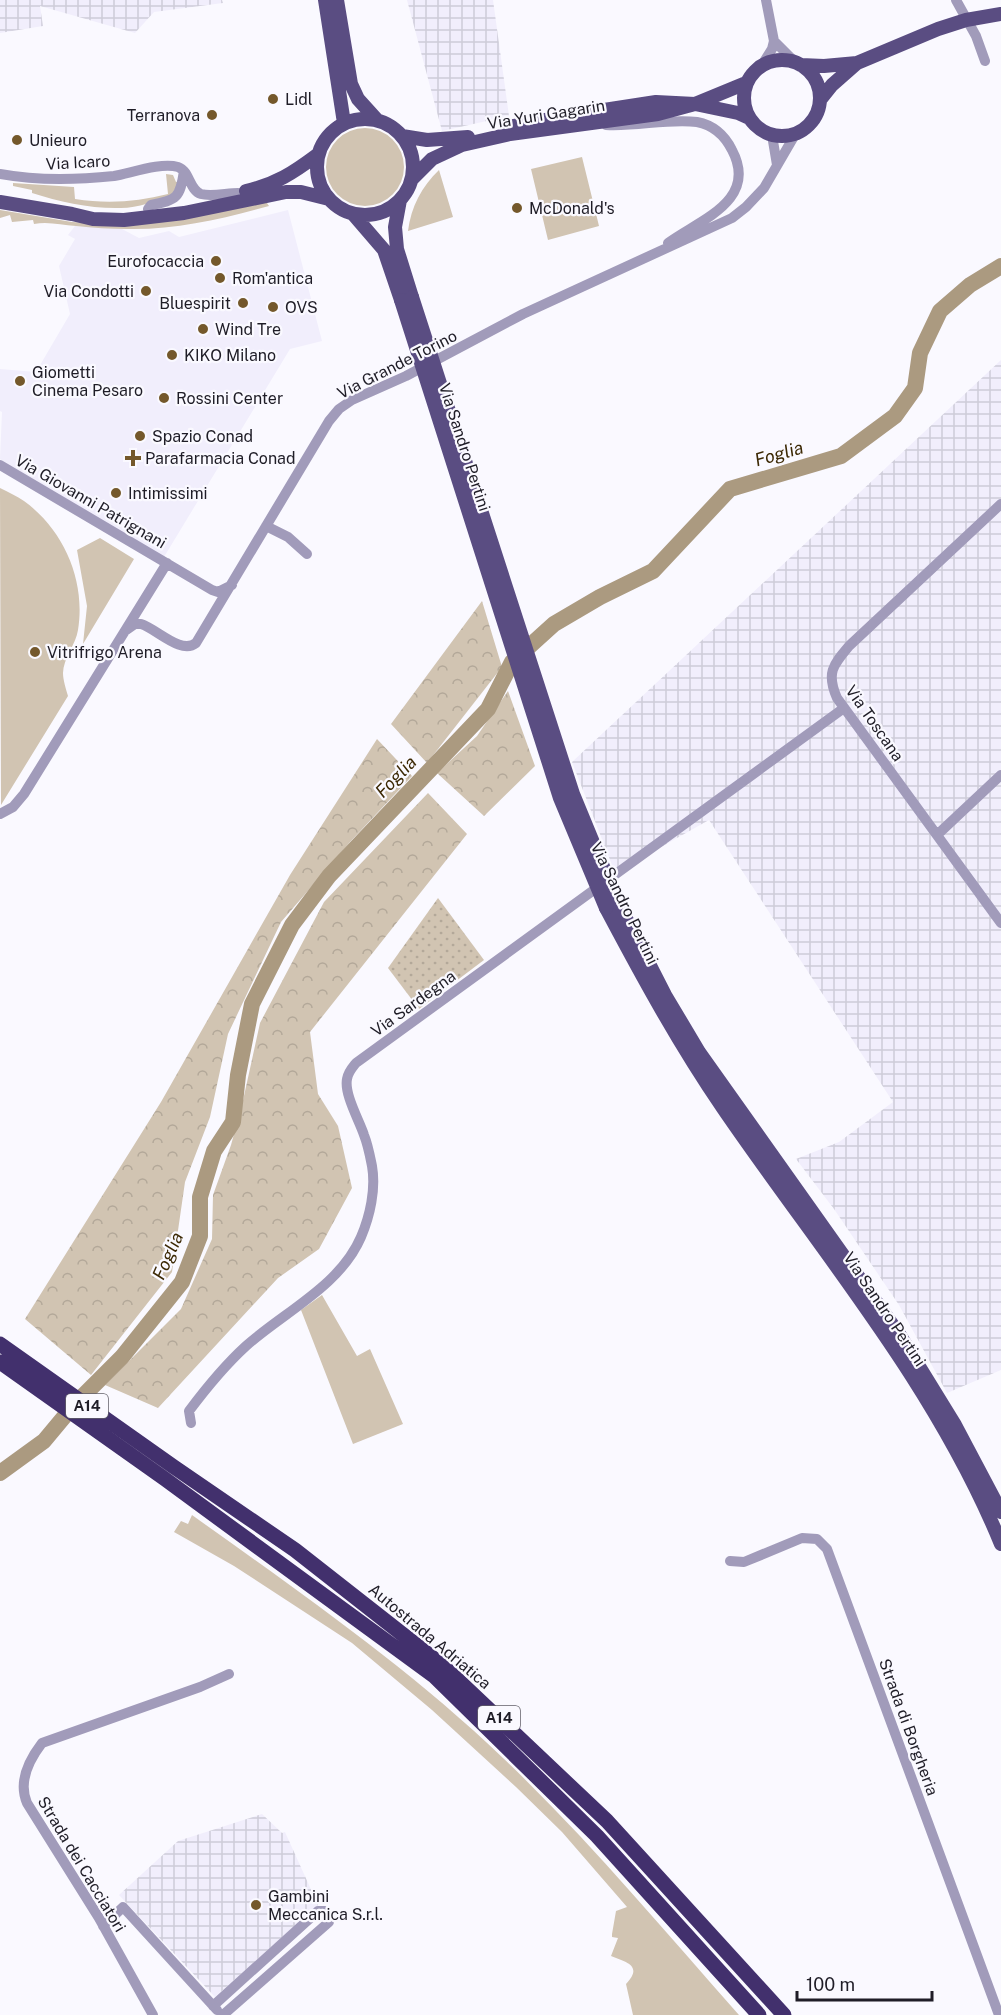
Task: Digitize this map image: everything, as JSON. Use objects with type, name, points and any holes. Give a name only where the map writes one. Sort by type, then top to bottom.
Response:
[{"type":"highway","name":"Autostrada Adriatica","points":[[0,1344],[434,1676],[597,1836],[759,2015]]},
{"type":"highway","name":"Autostrada Adriatica","points":[[0,1362],[169,1473],[295,1550],[443,1666],[607,1821],[784,2015]]},
{"type":"main road","points":[[325,0],[344,123]]},
{"type":"main road","points":[[337,0],[351,84],[358,99],[377,120]]},
{"type":"main road","points":[[762,65],[775,60],[824,66],[857,63],[966,20],[1001,14]]},
{"type":"main road","points":[[820,100],[832,85],[857,63]]},
{"type":"main road","points":[[772,135],[784,136],[796,133],[813,120],[819,107],[820,100],[815,80],[799,64]]},
{"type":"main road","name":"Via Yuri Gagarin","points":[[412,179],[432,159],[462,146],[510,135],[658,114],[695,104],[746,83],[762,65]]},
{"type":"main road","points":[[746,83],[744,105],[749,118]]},
{"type":"main road","name":"Via Yuri Gagarin","points":[[402,136],[427,140],[459,139],[565,116],[656,102],[695,104],[738,113],[749,118],[759,129],[772,135]]},
{"type":"main road","points":[[0,202],[93,219],[124,219],[165,216],[286,192],[301,192],[328,199],[353,214],[379,213],[400,200],[408,190],[412,179],[412,156],[402,136],[395,129],[377,120],[366,118],[344,123],[327,136],[318,155],[318,178],[328,199]]},
{"type":"main road","points":[[72,214],[148,210],[238,193],[281,180],[318,155]]},
{"type":"main road","name":"Via Sandro Pertini","points":[[400,200],[395,227],[407,299]]},
{"type":"main road","name":"Via Sandro Pertini","points":[[353,214],[384,250],[407,299],[612,905],[656,1003],[691,1061],[893,1347],[951,1442],[1001,1544]]},
{"type":"main road","name":"Via Sandro Pertini","points":[[612,905],[699,1052],[899,1334],[955,1425],[1001,1512]]},
{"type":"street","points":[[766,0],[774,41],[799,64]]},
{"type":"street","points":[[956,0],[976,36],[985,61]]},
{"type":"street","name":"Via Yuri Gagarin","points":[[762,65],[774,41]]},
{"type":"street","name":"Via Grande Torino","points":[[590,124],[621,126],[676,121],[700,122],[717,130],[728,142],[735,156],[738,171],[736,186],[729,200],[717,213],[681,234],[653,255]]},
{"type":"street","name":"Via Grande Torino","points":[[125,632],[135,624],[141,624],[179,645],[192,647],[232,585],[328,421],[339,409],[352,400],[416,371],[523,314],[732,218],[764,188],[796,133]]},
{"type":"street","points":[[772,135],[777,165]]},
{"type":"street","name":"Via Icaro","points":[[0,174],[36,179],[68,180],[156,168],[178,167],[184,171]]},
{"type":"street","points":[[184,171],[195,190],[202,194],[238,193]]},
{"type":"street","points":[[148,210],[151,205],[173,200],[178,195],[184,171]]},
{"type":"street","name":"Via Giovanni Patrignani","points":[[0,465],[166,562]]},
{"type":"street","name":"Via Toscana","points":[[1001,504],[849,646],[836,662],[831,674],[831,686],[844,708],[1001,923]]},
{"type":"street","points":[[266,526],[288,537],[307,554]]},
{"type":"street","points":[[0,814],[13,807],[24,794],[166,562],[218,592],[232,585]]},
{"type":"street","name":"Via Sardegna","points":[[191,1423],[189,1411],[218,1373],[263,1332],[323,1286],[341,1267],[360,1239],[372,1195],[372,1168],[365,1138],[347,1089],[350,1070],[356,1063],[844,708]]},
{"type":"street","points":[[937,836],[1001,775]]},
{"type":"street","name":"Strada di Borgheria","points":[[730,1561],[744,1562],[802,1538],[817,1539],[827,1549],[999,2015]]},
{"type":"street","name":"Strada dei Cacciatori","points":[[153,2015],[99,1917],[27,1803],[22,1792],[22,1783],[42,1743],[200,1687],[229,1674]]},
{"type":"street","points":[[103,1926],[123,1907],[213,2006],[222,2015],[329,1922],[328,1914],[325,1911],[318,1911],[213,2006]]},
{"type":"shaded area","points":[[0,0],[222,0],[223,3],[154,12],[135,33],[40,6],[43,26],[0,33]]},
{"type":"shaded area","points":[[407,0],[493,0],[509,116],[442,131]]},
{"type":"shaded area","name":"Rossini Center","points":[[288,210],[322,341],[290,349],[164,557],[0,459],[2,412],[0,411],[0,369],[36,372],[70,314],[59,266],[75,239],[68,235],[75,226],[122,229],[139,238],[169,231],[179,237]]},
{"type":"shaded area","points":[[1001,360],[1001,1370],[947,1393],[899,1305],[834,1209],[796,1159],[839,1142],[893,1102],[709,820],[654,851],[617,878],[572,762]]},
{"type":"shaded area","points":[[262,1814],[282,1833],[285,1832],[318,1905],[215,1997],[119,1895],[178,1841]]},
{"type":"green space","points":[[365,128],[380,131],[393,139],[401,152],[404,167],[401,182],[393,195],[380,203],[365,206],[350,203],[337,195],[329,182],[326,167],[329,152],[337,139],[350,131]]},
{"type":"green space","points":[[582,157],[599,226],[548,240],[531,169]]},
{"type":"green space","points":[[439,170],[453,217],[408,231],[418,198],[427,183]]},
{"type":"green space","points":[[166,174],[173,175],[176,182],[179,182],[172,195],[127,208],[76,204],[13,186],[13,183],[74,187],[75,199],[122,201],[168,194]]},
{"type":"green space","points":[[265,200],[269,206],[216,219],[163,228],[102,228],[49,223],[34,224],[33,220],[12,222],[10,215],[0,218],[0,210],[72,222],[107,224]]},
{"type":"green space","name":"Vitrifrigo Arena","points":[[0,488],[21,499],[38,513],[61,542],[75,575],[80,612],[77,635],[63,673],[68,696],[1,805]]},
{"type":"green space","points":[[100,538],[134,559],[83,644],[87,606],[77,550]]},
{"type":"green space","points":[[482,601],[502,667],[427,763],[391,724]]},
{"type":"green space","points":[[508,691],[535,766],[484,816],[437,773],[477,736]]},
{"type":"green space","points":[[377,739],[412,776],[350,842],[281,922],[228,1034],[210,1117],[185,1182],[172,1272],[91,1375],[25,1319],[161,1102],[290,875]]},
{"type":"green space","points":[[428,793],[467,834],[310,1032],[318,1094],[338,1126],[352,1188],[319,1249],[278,1278],[158,1408],[105,1385],[181,1309],[212,1239],[213,1195],[242,1105],[260,1023],[324,902]]},
{"type":"green space","points":[[438,898],[484,960],[419,1009],[388,968]]},
{"type":"green space","points":[[322,1295],[357,1356],[370,1349],[403,1424],[353,1444],[301,1310]]},
{"type":"green space","points":[[192,1515],[352,1631],[467,1725],[534,1788],[624,1884],[739,2015],[633,2015],[626,1984],[631,1978],[633,1968],[627,1962],[611,1956],[618,1938],[612,1937],[616,1911],[627,1907],[562,1832],[432,1710],[352,1643],[234,1566],[174,1532],[181,1521],[188,1524]]},
{"type":"waterway","name":"Foglia","points":[[0,1473],[44,1441],[74,1405],[122,1357],[182,1282],[200,1236],[200,1197],[214,1151],[233,1122],[238,1075],[252,1004],[292,925],[329,876],[488,709],[512,662],[554,624],[600,597],[653,571],[730,489],[841,456],[895,416],[915,388],[920,353],[940,311],[970,285],[1001,266]]},
{"type":"place","name":"Lidl","points":[[273,99]]},
{"type":"place","name":"Terranova","points":[[212,115]]},
{"type":"place","name":"Unieuro","points":[[17,140]]},
{"type":"place","name":"McDonald's","points":[[517,208]]},
{"type":"place","name":"Eurofocaccia","points":[[216,261]]},
{"type":"place","name":"Rom'antica","points":[[220,278]]},
{"type":"place","name":"Via Condotti","points":[[146,291]]},
{"type":"place","name":"Bluespirit","points":[[243,303]]},
{"type":"place","name":"OVS","points":[[273,307]]},
{"type":"place","name":"Wind Tre","points":[[203,329]]},
{"type":"place","name":"KIKO Milano","points":[[172,355]]},
{"type":"place","name":"Giometti Cinema Pesaro","points":[[20,381]]},
{"type":"place","name":"Rossini Center","points":[[164,398]]},
{"type":"place","name":"Spazio Conad","points":[[140,436]]},
{"type":"place","name":"Parafarmacia Conad","points":[[133,458]]},
{"type":"place","name":"Intimissimi","points":[[116,493]]},
{"type":"place","name":"Vitrifrigo Arena","points":[[35,652]]},
{"type":"place","name":"Gambini Meccanica S.r.l.","points":[[256,1905]]}]
